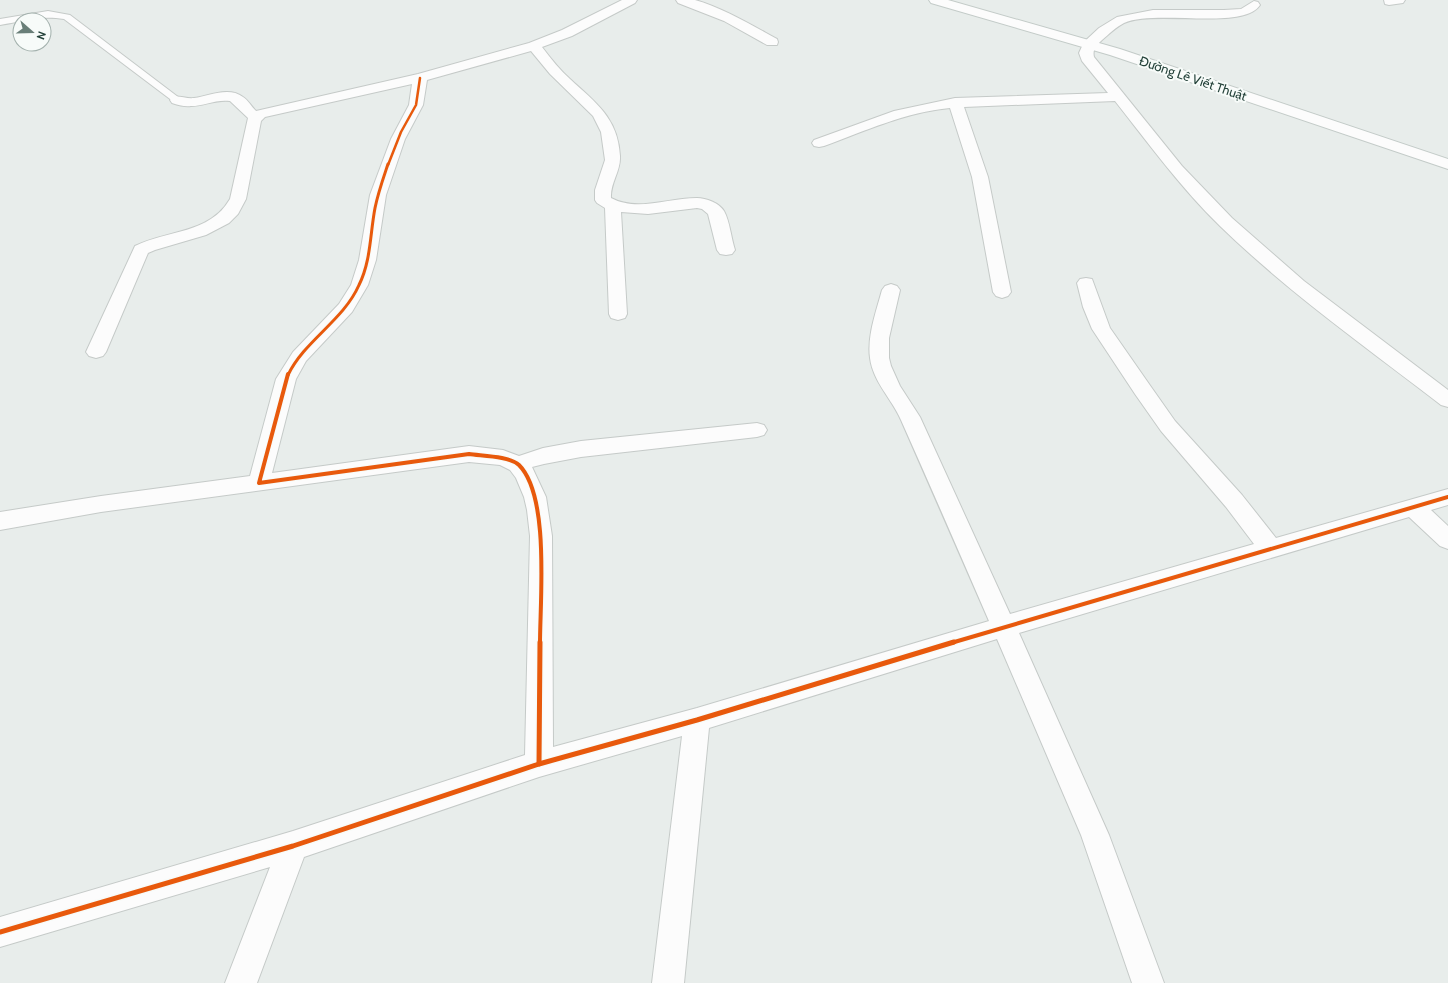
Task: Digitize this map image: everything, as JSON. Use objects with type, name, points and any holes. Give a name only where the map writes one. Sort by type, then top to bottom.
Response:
[{"type":"street","points":[[96,352],[142,250],[149,246],[208,227],[226,217],[235,207],[238,199],[254,120],[257,117],[269,111],[420,78],[534,46],[568,33],[631,0]]},
{"type":"street","points":[[682,0],[750,29],[772,42]]},
{"type":"street","name":"Đường Lê Viết Thuật","points":[[935,0],[1123,55],[1448,164]]},
{"type":"street","points":[[1254,5],[1244,12],[1224,14],[1153,14],[1129,18],[1112,24],[1088,45],[1086,53],[1087,58],[1177,170],[1207,203],[1254,248],[1324,306],[1448,400]]},
{"type":"street","points":[[534,46],[557,74],[599,114],[607,128],[610,136],[612,161],[609,175],[602,192],[603,200],[613,206],[627,209],[696,203],[707,205],[716,212],[726,250]]},
{"type":"street","points":[[259,483],[286,378],[290,368],[299,356],[347,307],[362,278],[370,253],[374,212],[378,194],[401,133],[415,107],[420,78]]},
{"type":"street","points":[[177,100],[190,103],[224,97],[234,97],[240,100],[249,113],[257,117]]},
{"type":"street","points":[[819,143],[904,112],[955,102],[1118,97]]},
{"type":"street","points":[[955,102],[980,177],[1002,292]]},
{"type":"street","points":[[613,206],[618,314]]},
{"type":"street","points":[[1086,283],[1092,307],[1101,329],[1142,389],[1168,426],[1234,502],[1271,549]]},
{"type":"street","points":[[891,290],[879,344],[881,365],[887,380],[910,417],[1065,764],[1092,828],[1148,983]]},
{"type":"street","points":[[518,464],[543,456],[581,449],[757,430]]},
{"type":"street","points":[[0,521],[101,504],[469,454],[503,458],[518,464],[526,475],[535,497],[541,536],[539,764]]},
{"type":"street","points":[[0,932],[294,846],[539,764],[697,720],[1003,627],[1448,497]]},
{"type":"street","points":[[1414,507],[1448,540]]},
{"type":"street","points":[[668,983],[697,720]]},
{"type":"street","points":[[241,983],[294,846]]},
{"type":"lane","points":[[0,22],[48,14],[66,17],[177,100]]},
{"type":"cycle path","points":[[420,78],[416,105],[398,139],[378,195],[370,247],[364,273],[353,297],[345,308],[299,356],[292,367],[286,379],[259,483],[469,454],[503,458],[518,464],[526,475],[535,497],[541,536],[539,764]]},
{"type":"cycle path","points":[[0,932],[293,846],[539,764],[697,720],[1003,627],[1448,497]]}]
